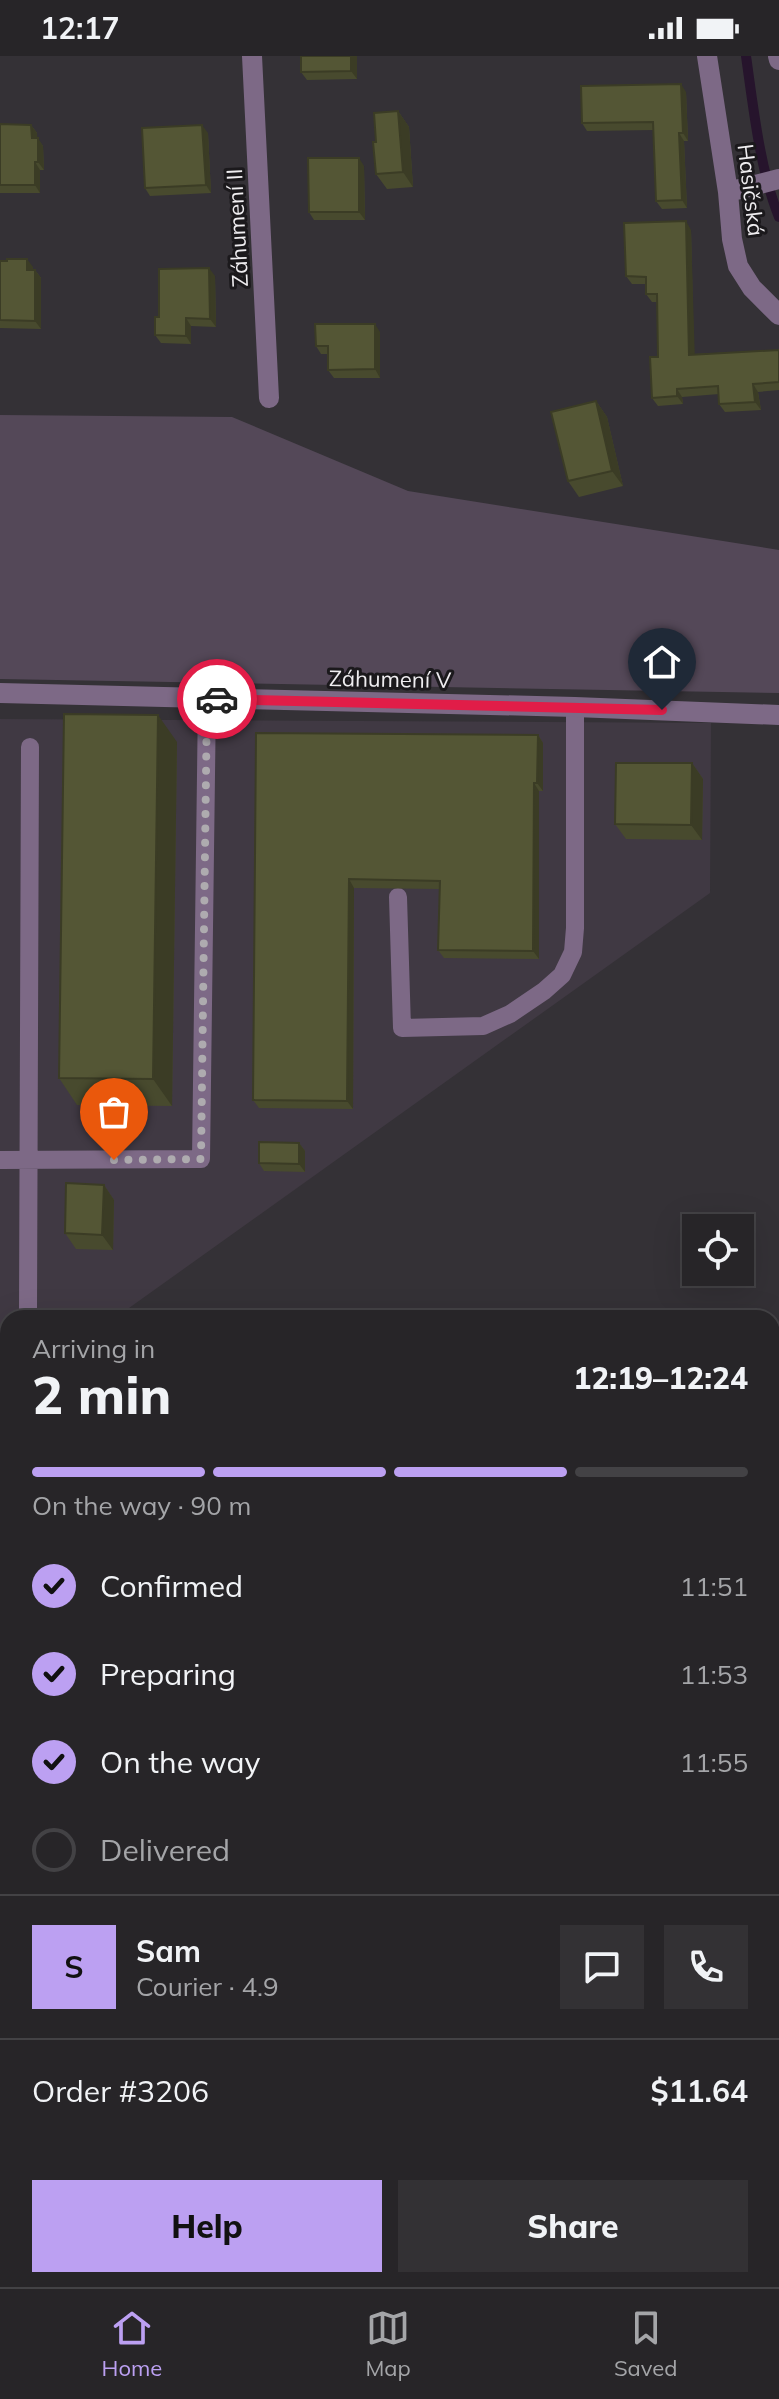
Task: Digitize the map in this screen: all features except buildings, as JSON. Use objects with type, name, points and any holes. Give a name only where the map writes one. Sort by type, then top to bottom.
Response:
[{"type":"street","name":"Záhumení II","points":[[252,56],[269,398]]},
{"type":"street","name":"Hasičská","points":[[707,56],[738,266],[752,288],[779,315]]},
{"type":"street","points":[[728,192],[779,179]]},
{"type":"street","name":"Záhumení V","points":[[0,693],[779,715]]},
{"type":"lane","points":[[0,1160],[201,1159],[207,698]]},
{"type":"lane","points":[[398,897],[402,1028],[483,1026],[510,1014],[562,975],[573,952],[575,928],[575,707]]},
{"type":"lane","points":[[28,1310],[30,747]]},
{"type":"shaded area","points":[[0,415],[232,417],[408,491],[779,550],[779,693],[0,679]]},
{"type":"shaded area","points":[[0,719],[711,723],[710,893],[126,1310],[0,1310]]},
{"type":"waterway","points":[[746,56],[762,159],[779,217]]},
{"type":"way so far","points":[[114,1160],[201,1159],[207,698],[217,699]]},
{"type":"route","points":[[217,699],[662,710]]}]
